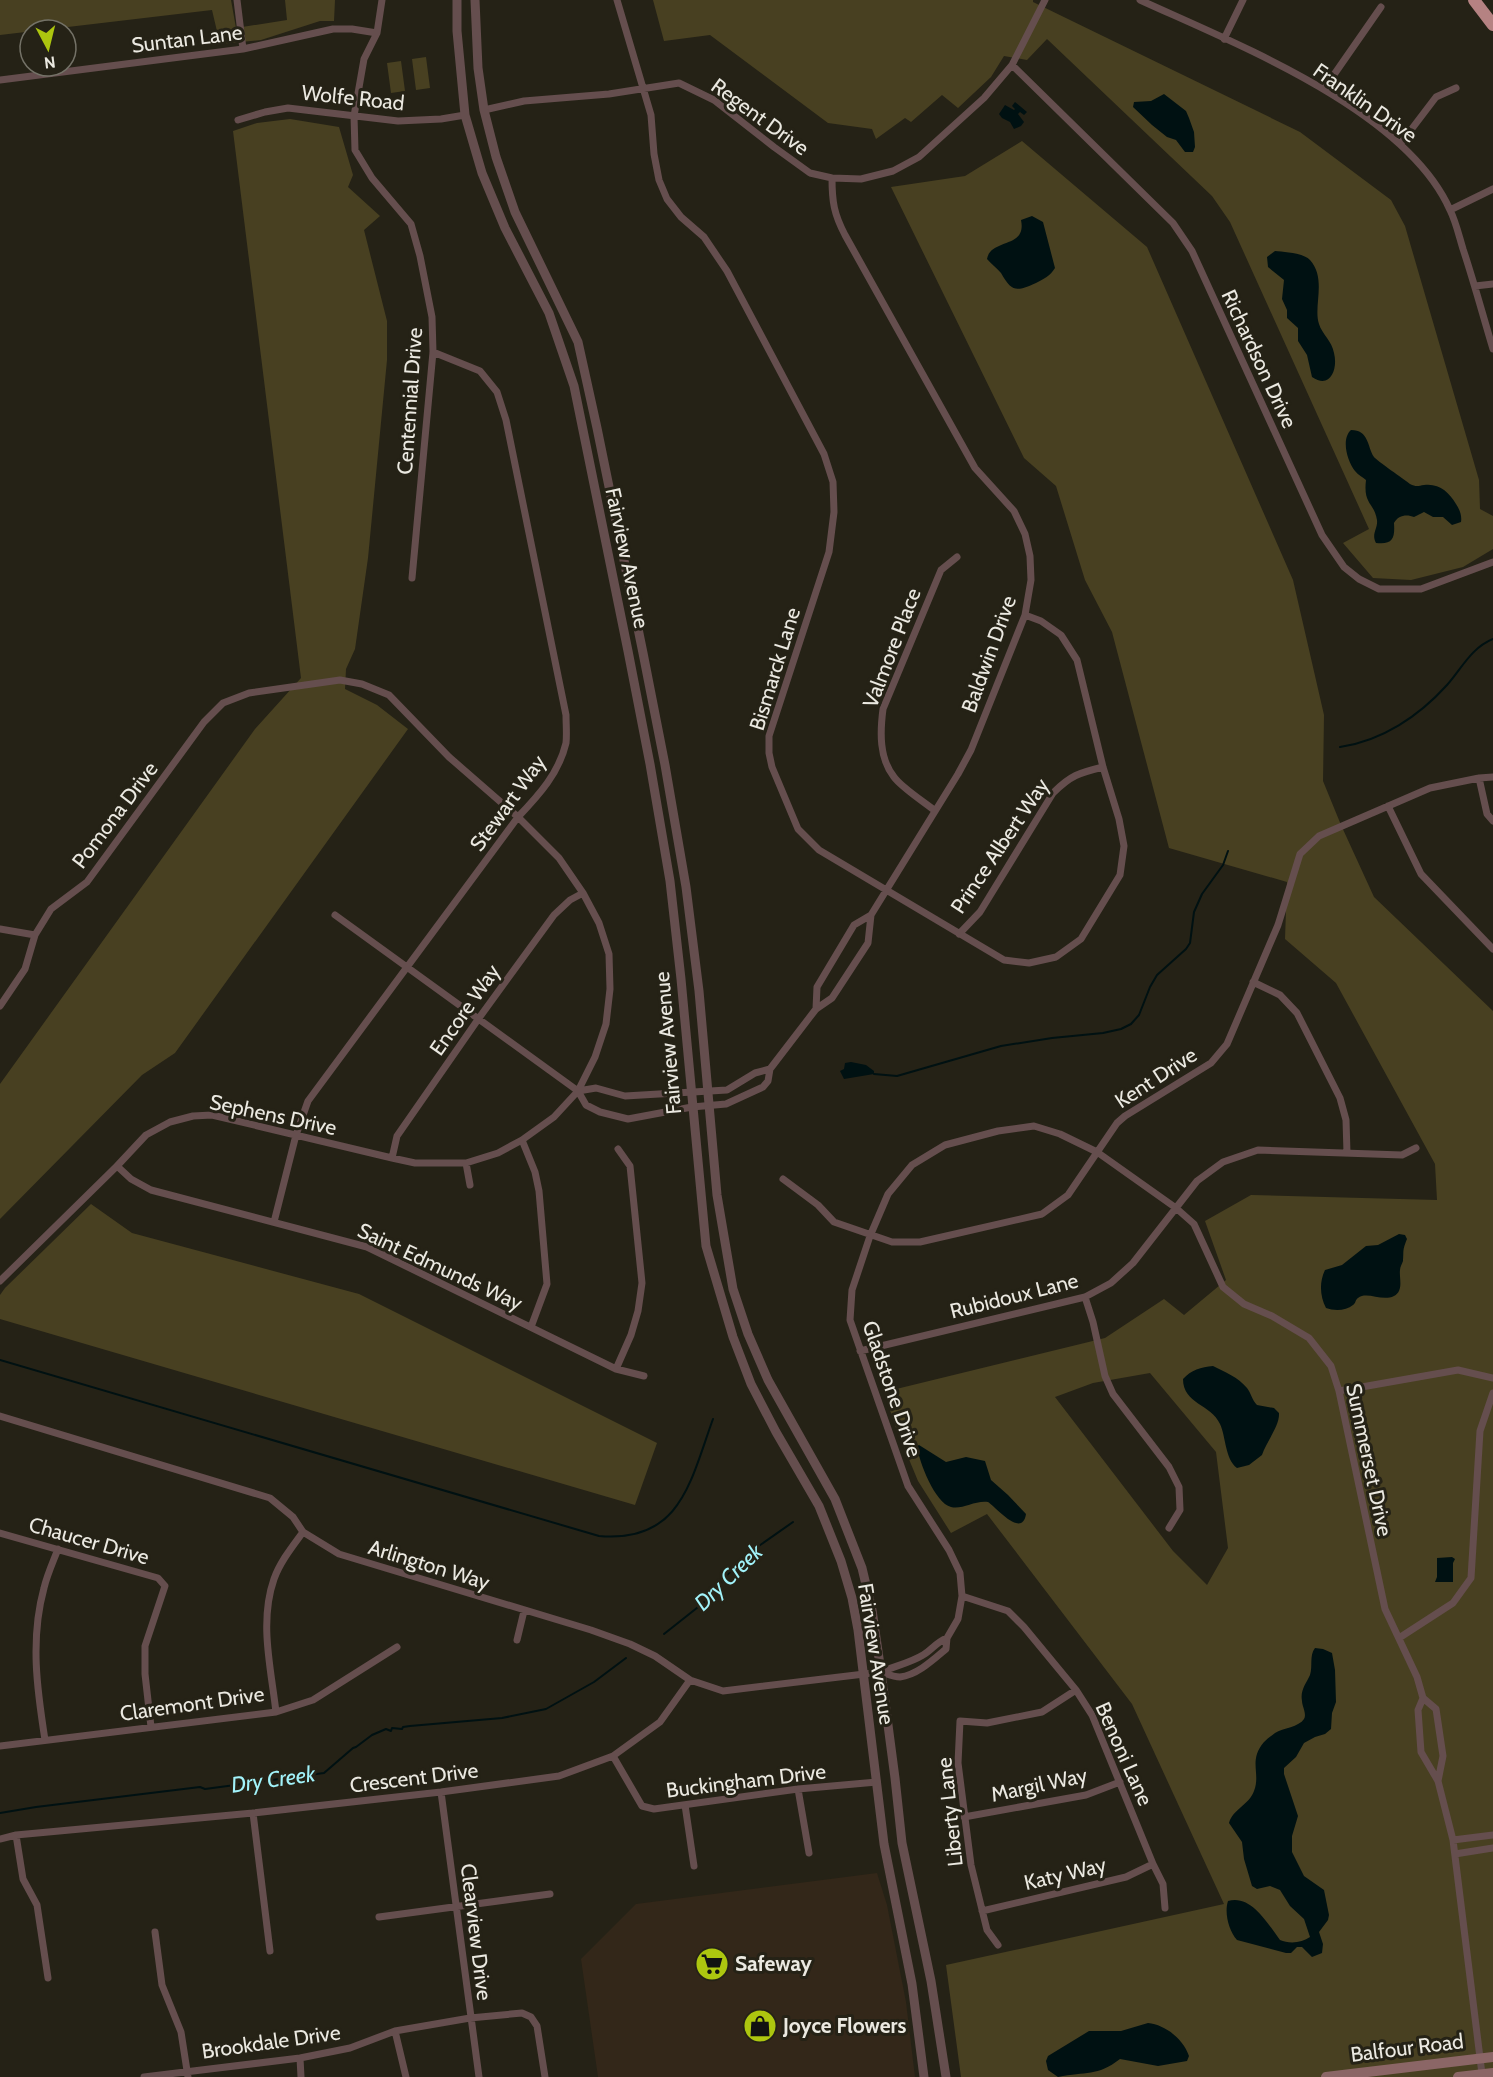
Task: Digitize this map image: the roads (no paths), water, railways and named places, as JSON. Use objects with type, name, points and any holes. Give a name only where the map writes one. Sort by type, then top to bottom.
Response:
[{"type":"highway","points":[[1474,0],[1493,25]]},
{"type":"main road","name":"Balfour Road","points":[[1326,2077],[1493,2057]]},
{"type":"main road","name":"Balfour Road","points":[[1458,2077],[1488,2073]]},
{"type":"street","points":[[237,0],[243,49]]},
{"type":"street","name":"Centennial Drive","points":[[382,0],[377,33],[364,59],[354,116],[355,150],[372,178],[411,224],[432,317],[433,351],[412,578]]},
{"type":"street","name":"Fairview Avenue","points":[[457,0],[457,31],[465,115],[482,173],[505,228],[549,313],[574,386],[652,776],[671,892],[681,979],[706,1246],[733,1337],[756,1393],[819,1506],[841,1561],[852,1598],[884,1844],[912,1984],[924,2077]]},
{"type":"street","name":"Fairview Avenue","points":[[475,0],[477,61],[484,110],[496,157],[515,212],[578,342],[645,664],[678,843],[699,991],[717,1194],[734,1289],[748,1334],[768,1380],[835,1499],[858,1558],[872,1610],[902,1843],[936,2009],[946,2077]]},
{"type":"street","name":"Bismarck Lane","points":[[617,0],[651,115],[654,154],[659,180],[667,199],[681,217],[704,237],[727,271],[824,454],[833,482],[834,512],[829,552],[769,736],[772,767],[798,829],[819,850],[959,934],[1004,960],[1029,963],[1056,957],[1081,939],[1120,875],[1124,846],[1077,660],[1061,635],[1041,621],[1026,615]]},
{"type":"street","name":"Regent Drive","points":[[484,110],[524,101],[609,94],[679,84],[714,100],[810,173],[832,178],[861,180],[893,171],[919,157],[984,98],[1012,65],[1045,0]]},
{"type":"street","points":[[1224,39],[1244,0]]},
{"type":"street","name":"Franklin Drive","points":[[1143,1],[1324,88],[1401,143],[1429,175],[1450,210],[1493,349]]},
{"type":"street","points":[[1324,88],[1381,7]]},
{"type":"street","name":"Suntan Lane","points":[[0,80],[243,49],[333,29],[377,33]]},
{"type":"street","name":"Richardson Drive","points":[[1012,65],[1173,223],[1191,251],[1322,535],[1344,567],[1359,579],[1379,589],[1421,589],[1493,562]]},
{"type":"street","points":[[1401,143],[1436,97],[1456,88]]},
{"type":"street","name":"Wolfe Road","points":[[238,120],[288,108],[398,121],[441,119],[465,115]]},
{"type":"street","points":[[465,115],[484,110]]},
{"type":"street","name":"Baldwin Drive","points":[[335,915],[578,1091],[586,1105],[600,1112],[628,1119],[692,1107],[726,1104],[763,1087],[768,1081],[770,1069],[816,1010],[832,998],[868,943],[871,915],[958,774],[970,750],[1026,615],[1031,580],[1030,556],[1025,534],[1014,511],[975,468],[845,235],[836,217],[832,200],[832,178]]},
{"type":"street","points":[[1450,210],[1493,189]]},
{"type":"street","points":[[1475,286],[1493,284]]},
{"type":"street","name":"Stewart Way","points":[[274,1222],[296,1135],[308,1101],[518,817],[543,790],[557,768],[566,742],[566,715],[506,420],[497,392],[480,371],[433,351]]},
{"type":"street","name":"Valmore Place","points":[[934,810],[894,778],[882,751],[880,728],[883,710],[941,570],[957,557]]},
{"type":"street","name":"Sephens Drive","points":[[0,1281],[146,1135],[170,1122],[193,1116],[212,1115],[415,1163],[465,1163],[498,1153],[522,1140],[554,1117],[578,1091],[595,1057],[606,1024],[610,988],[609,954],[599,923],[583,893],[559,858],[518,817],[449,757],[389,695],[362,684],[340,680],[249,693],[223,703]]},
{"type":"street","name":"Pomona Drive","points":[[0,1006],[25,969],[35,935],[51,909],[87,882],[204,722],[223,703]]},
{"type":"street","name":"Prince Albert Way","points":[[959,934],[980,912],[1053,793],[1066,779],[1084,771],[1103,767]]},
{"type":"street","name":"Kent Drive","points":[[783,1179],[818,1205],[834,1222],[892,1242],[920,1242],[1042,1214],[1068,1195],[1117,1123],[1211,1063],[1227,1044],[1278,925],[1300,854],[1319,836],[1430,788],[1493,777]]},
{"type":"street","points":[[1479,778],[1487,814],[1493,821]]},
{"type":"street","points":[[1388,807],[1420,874],[1493,949]]},
{"type":"street","name":"Encore Way","points":[[392,1158],[397,1136],[479,1018],[554,915],[570,900],[583,893]]},
{"type":"street","name":"Baldwin Drive","points":[[816,1010],[817,987],[854,925],[871,915]]},
{"type":"street","points":[[0,929],[35,935]]},
{"type":"street","points":[[1253,982],[1280,995],[1297,1013],[1340,1098],[1346,1120],[1347,1153]]},
{"type":"street","name":"Baldwin Drive","points":[[578,1091],[596,1088],[625,1096],[727,1089],[755,1073],[770,1069]]},
{"type":"street","name":"Gladstone Drive","points":[[881,1672],[898,1677],[911,1673],[931,1662],[946,1649],[947,1638],[958,1618],[962,1596],[960,1573],[949,1550],[908,1486],[850,1320],[852,1290],[870,1236],[888,1194],[912,1165],[945,1145],[998,1131],[1034,1126],[1060,1134],[1096,1152]]},
{"type":"street","points":[[522,1140],[535,1172],[539,1191],[547,1284],[531,1327]]},
{"type":"street","name":"Rubidoux Lane","points":[[860,1351],[1085,1297],[1111,1283],[1133,1263],[1197,1181],[1223,1162],[1258,1150],[1402,1155],[1416,1148]]},
{"type":"street","points":[[616,1368],[631,1335],[638,1311],[642,1283],[630,1166],[618,1149]]},
{"type":"street","name":"Summerset Drive","points":[[1096,1152],[1176,1208],[1194,1224],[1223,1287],[1244,1304],[1272,1316],[1309,1338],[1331,1366],[1339,1390],[1385,1609],[1417,1677],[1423,1698],[1436,1709],[1443,1756],[1438,1781]]},
{"type":"street","points":[[465,1163],[470,1185]]},
{"type":"street","name":"Saint Edmunds Way","points":[[117,1166],[131,1179],[151,1190],[367,1247],[616,1368],[644,1376]]},
{"type":"street","points":[[1085,1297],[1113,1394],[1169,1467],[1179,1487],[1180,1510],[1169,1528]]},
{"type":"street","points":[[1339,1390],[1458,1370],[1493,1378]]},
{"type":"street","points":[[1399,1638],[1453,1603],[1471,1578],[1480,1431],[1493,1393]]},
{"type":"street","name":"Arlington Way","points":[[0,1416],[270,1498],[293,1516],[303,1532],[339,1554],[591,1630],[655,1656],[690,1680],[723,1691],[881,1672]]},
{"type":"street","name":"Claremont Drive","points":[[0,1746],[276,1712],[266,1632],[268,1608],[274,1579],[287,1554],[303,1532]]},
{"type":"street","name":"Chaucer Drive","points":[[0,1533],[158,1578],[165,1586],[145,1646],[145,1674],[151,1727]]},
{"type":"street","points":[[45,1740],[36,1679],[36,1631],[44,1588],[58,1549]]},
{"type":"street","name":"Benoni Lane","points":[[962,1596],[1008,1611],[1076,1690],[1092,1715],[1163,1884],[1165,1908]]},
{"type":"street","points":[[517,1640],[524,1611]]},
{"type":"street","name":"Gladstone Drive","points":[[881,1672],[904,1665],[926,1654],[936,1643],[947,1638]]},
{"type":"street","points":[[276,1712],[313,1700],[397,1647]]},
{"type":"street","points":[[926,1654],[931,1662]]},
{"type":"street","name":"Crescent Drive","points":[[0,1839],[16,1835],[253,1813],[441,1792],[559,1776],[613,1756],[660,1722],[690,1680]]},
{"type":"street","name":"Liberty Lane","points":[[998,1945],[987,1930],[971,1865],[958,1763],[960,1721],[987,1723],[1042,1712],[1076,1690]]},
{"type":"street","name":"Summerset Drive","points":[[1423,1698],[1418,1710],[1421,1752],[1438,1781],[1454,1840],[1480,2059],[1488,2073]]},
{"type":"street","name":"Buckingham Drive","points":[[613,1756],[642,1806],[654,1809],[798,1789],[877,1782]]},
{"type":"street","name":"Margil Way","points":[[964,1817],[1086,1795],[1120,1782]]},
{"type":"street","points":[[798,1789],[809,1853]]},
{"type":"street","name":"Clearview Drive","points":[[441,1792],[479,2077]]},
{"type":"street","points":[[685,1805],[694,1866]]},
{"type":"street","points":[[253,1813],[270,1951]]},
{"type":"street","points":[[16,1835],[23,1879],[37,1905],[48,1978]]},
{"type":"street","points":[[1454,1840],[1491,1835],[1492,1848],[1455,1854]]},
{"type":"street","name":"Katy Way","points":[[982,1911],[1126,1877],[1153,1864]]},
{"type":"street","points":[[379,1917],[550,1894]]},
{"type":"street","points":[[155,1932],[162,1985],[182,2031],[188,2074]]},
{"type":"street","name":"Brookdale Drive","points":[[144,2077],[188,2074],[300,2058],[350,2049],[395,2031],[470,2018],[522,2013],[531,2017],[537,2026],[545,2077]]},
{"type":"street","points":[[395,2031],[406,2077]]},
{"type":"street","points":[[300,2058],[301,2077]]},
{"type":"waterway","points":[[1340,747],[1356,744],[1385,733],[1412,717],[1447,685],[1473,653],[1493,639]]},
{"type":"waterway","points":[[874,1074],[897,1076],[1001,1046],[1103,1033],[1131,1024],[1139,1015],[1157,975],[1190,943],[1194,912],[1202,894],[1223,865],[1228,851]]},
{"type":"waterway","points":[[0,1360],[599,1536],[626,1536],[648,1530],[665,1519],[678,1504],[688,1486],[713,1419]]},
{"type":"waterway","name":"Dry Creek","points":[[664,1634],[712,1596],[726,1576],[746,1555],[793,1522]]},
{"type":"waterway","name":"Dry Creek","points":[[0,1813],[324,1773],[353,1748],[386,1729],[391,1731],[392,1728],[402,1729],[410,1726],[502,1718],[546,1709],[594,1682],[626,1658]]},
{"type":"place","name":"Safeway","points":[[712,1964]]},
{"type":"place","name":"Joyce Flowers","points":[[760,2026]]}]
